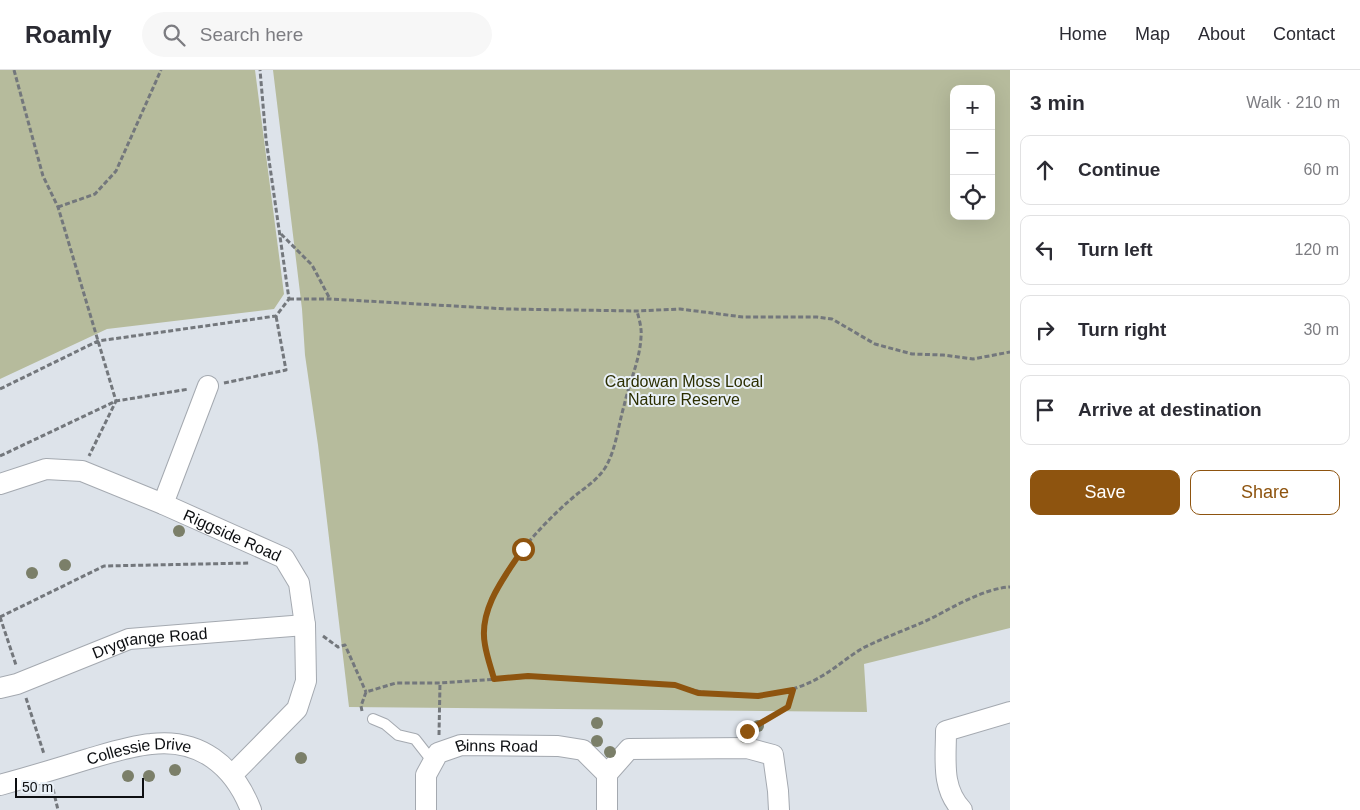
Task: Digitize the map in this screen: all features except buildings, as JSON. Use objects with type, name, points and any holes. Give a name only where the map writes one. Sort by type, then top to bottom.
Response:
[{"type":"street","points":[[163,504],[208,386]]},
{"type":"street","name":"Riggside Road","points":[[0,484],[46,469],[82,470],[284,558],[299,583],[305,625],[306,680],[298,709],[232,775]]},
{"type":"street","name":"Drygrange Road","points":[[0,688],[16,684],[129,639],[305,625]]},
{"type":"street","points":[[962,810],[954,801],[946,780],[946,731],[1010,712]]},
{"type":"street","name":"Collessie Drive","points":[[0,785],[124,749],[152,744],[176,744],[201,751],[217,759],[232,775],[246,797],[251,810]]},
{"type":"street","name":"Binns Road","points":[[426,810],[426,775],[435,758],[461,745],[558,746],[583,750],[607,774]]},
{"type":"street","points":[[608,810],[607,774],[629,749],[748,748],[773,756],[779,810]]},
{"type":"lane","points":[[373,720],[385,724],[398,735],[415,740],[435,758]]},
{"type":"path","points":[[14,70],[43,176],[58,207],[116,401],[82,470]]},
{"type":"path","points":[[58,207],[95,194],[116,171],[161,70]]},
{"type":"path","points":[[0,389],[98,341],[276,316],[290,299],[266,139],[260,70]]},
{"type":"path","points":[[281,234],[312,265],[330,299]]},
{"type":"path","points":[[290,299],[330,299],[507,309],[637,311],[680,309],[743,318],[832,319],[875,344],[912,354],[943,355],[973,359],[1010,352]]},
{"type":"path","points":[[494,679],[484,644],[484,624],[492,599],[502,579],[523,549],[571,499],[590,486],[605,467],[613,450],[639,354],[642,335],[637,311]]},
{"type":"path","points":[[0,456],[116,401],[208,386],[286,370],[276,316]]},
{"type":"path","points":[[0,617],[104,566],[258,563],[266,550]]},
{"type":"path","points":[[366,692],[396,682],[440,683],[528,676],[675,685],[698,693],[758,696],[793,690],[822,676],[862,649],[963,602],[1010,587]]},
{"type":"path","points":[[305,625],[338,647],[345,645],[366,692],[361,706],[364,720],[373,720]]},
{"type":"path","points":[[435,758],[440,683]]},
{"type":"path","points":[[748,748],[747,731],[788,707],[793,690]]},
{"type":"green space","points":[[0,70],[255,70],[284,294],[274,309],[107,329],[0,379]]},
{"type":"green space","name":"Cardowan Moss Local Nature Reserve","points":[[273,70],[1010,70],[1010,628],[864,664],[867,712],[349,707],[318,445],[305,355],[302,309]]},
{"type":"route","points":[[523,549],[502,579],[492,599],[484,624],[484,644],[494,679],[528,676],[675,685],[698,693],[758,696],[793,690],[788,707],[747,731]]}]
